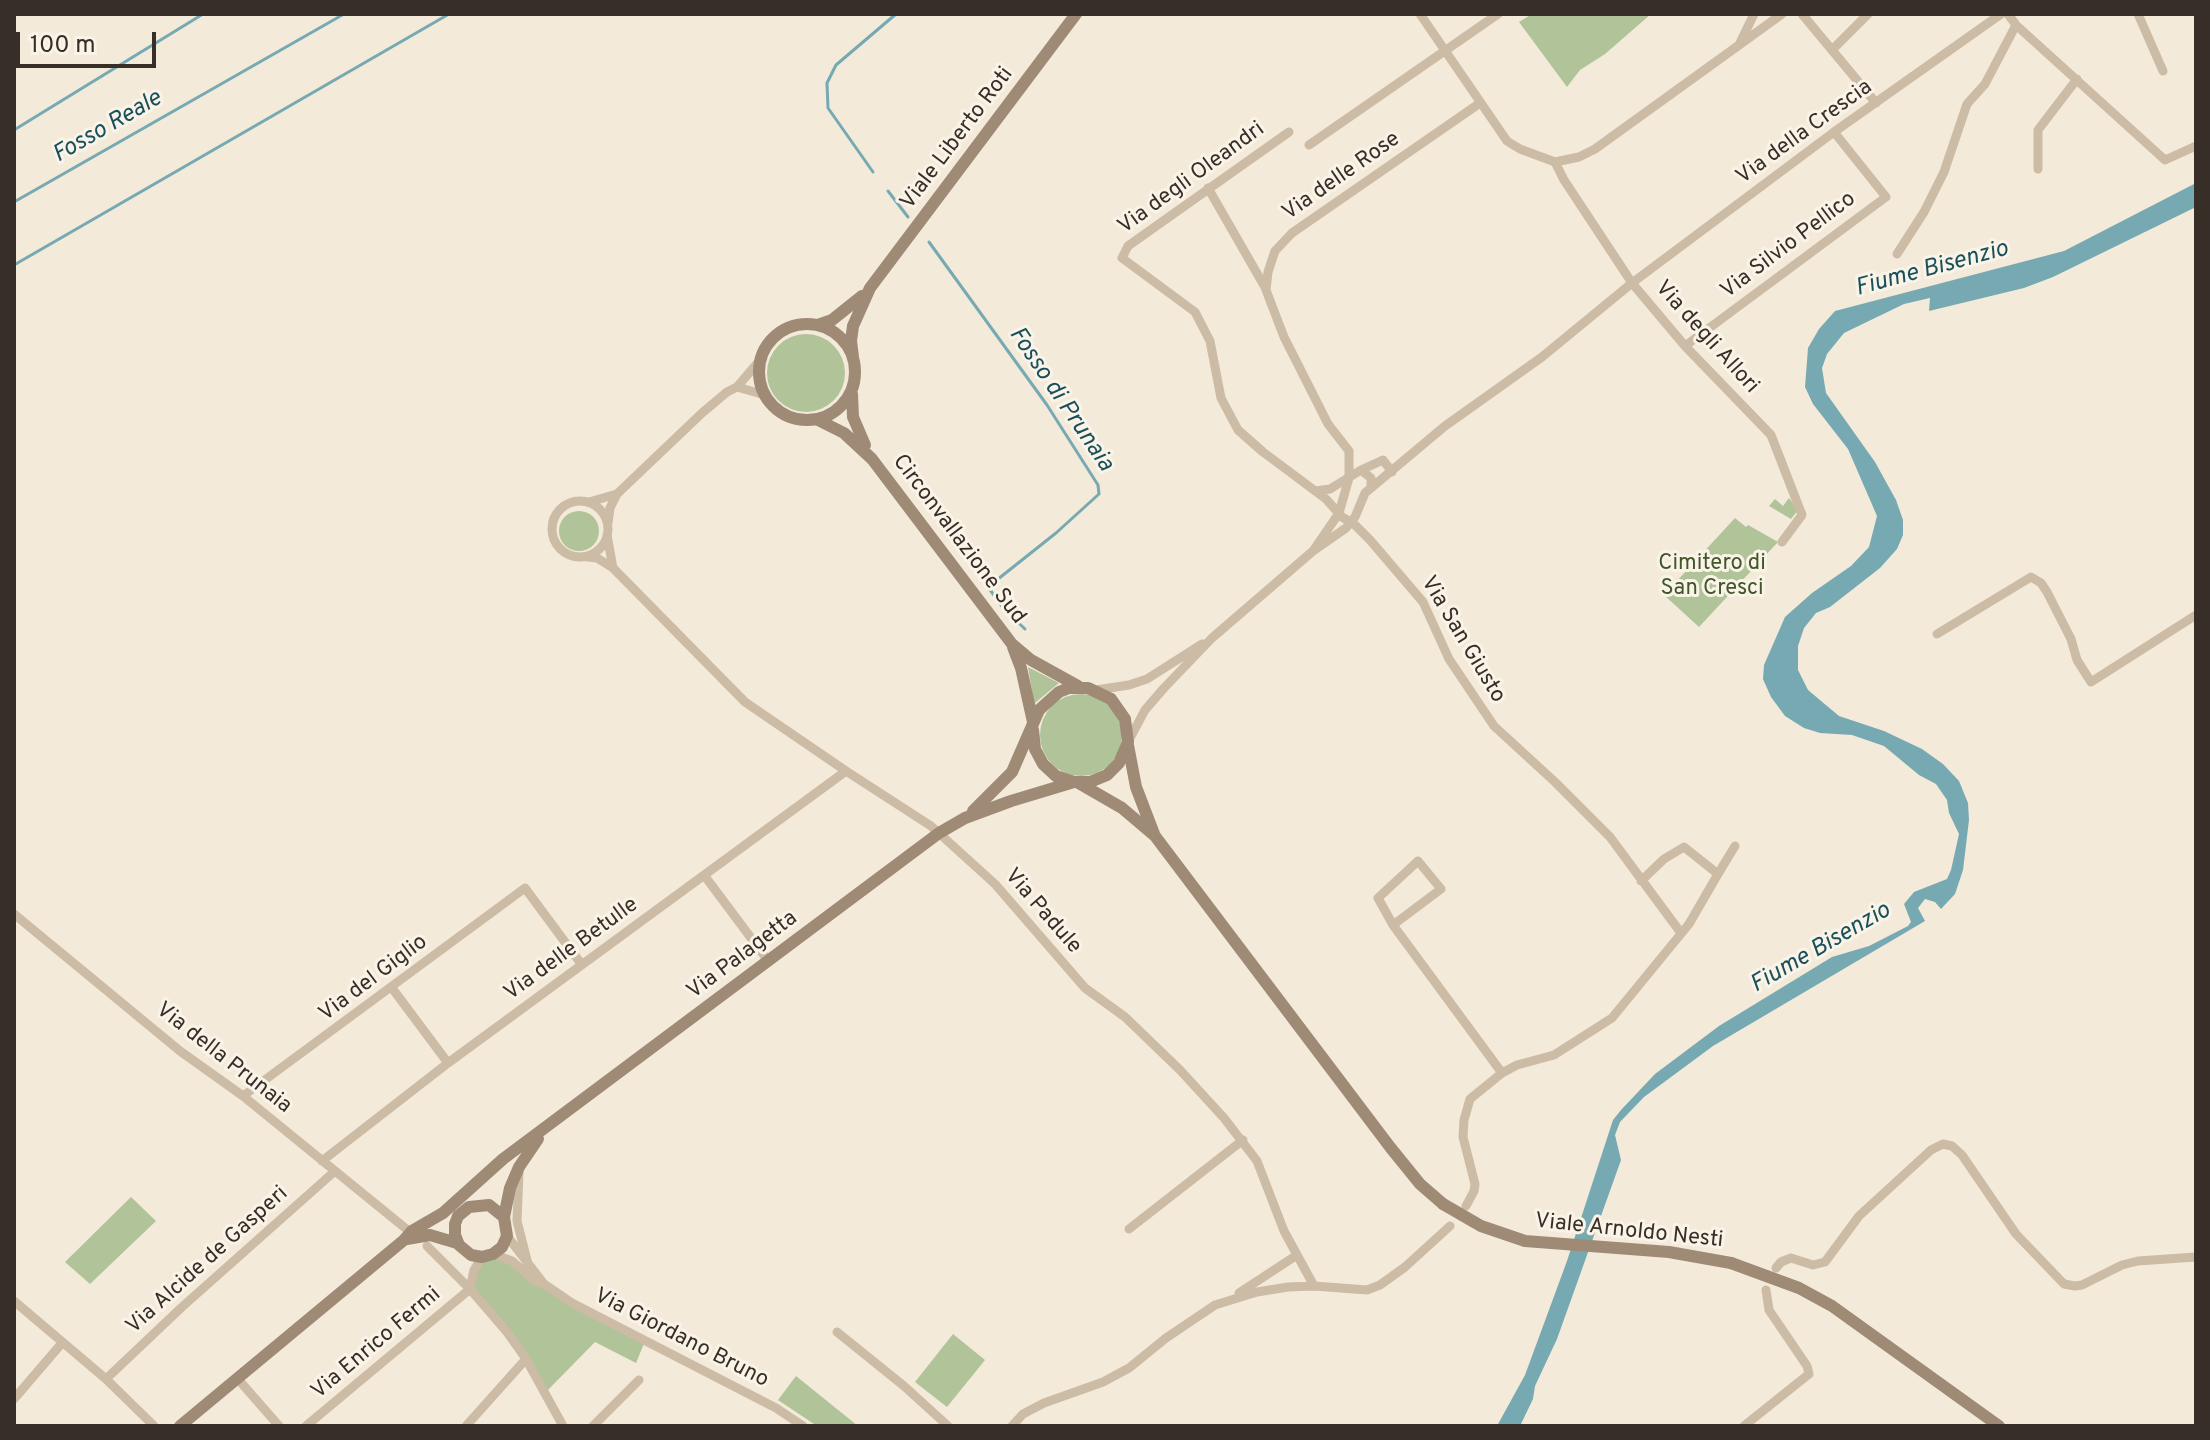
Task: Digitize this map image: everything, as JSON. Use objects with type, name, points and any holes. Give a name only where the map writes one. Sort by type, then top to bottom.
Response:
[{"type":"street","name":"Viale Liberto Roti","points":[[816,325],[835,318],[870,288],[1076,14]]},
{"type":"street","points":[[1420,14],[1510,143],[1555,162],[1579,157],[1595,149],[1782,14]]},
{"type":"street","points":[[1309,145],[1498,14]]},
{"type":"street","points":[[1739,46],[1754,14]]},
{"type":"street","points":[[1802,14],[1876,103]]},
{"type":"street","points":[[1832,50],[1868,14]]},
{"type":"street","name":"Via della Crescia","points":[[1632,283],[1834,132],[2001,14]]},
{"type":"street","points":[[2008,14],[2016,25],[2165,160],[2196,146]]},
{"type":"street","points":[[2138,14],[2163,71]]},
{"type":"street","points":[[1897,254],[1924,212],[1944,172],[1967,104],[1985,84],[2016,25]]},
{"type":"street","points":[[2038,169],[2038,130],[2077,79]]},
{"type":"street","name":"Via delle Rose","points":[[1266,290],[1272,258],[1283,241],[1480,103]]},
{"type":"street","name":"Via degli Oleandri","points":[[1122,258],[1128,246],[1289,132]]},
{"type":"street","name":"Via Silvio Pellico","points":[[1685,346],[1886,197],[1834,132]]},
{"type":"street","name":"Via degli Allori","points":[[1555,162],[1632,283],[1685,346],[1771,435],[1802,515],[1782,542]]},
{"type":"street","points":[[1208,188],[1266,290],[1284,337],[1328,424],[1349,450],[1349,478],[1339,513]]},
{"type":"street","name":"Via San Giusto","points":[[1122,258],[1195,312],[1210,341],[1221,398],[1234,424],[1251,443],[1362,531],[1423,602],[1449,659],[1494,726],[1610,837],[1681,933]]},
{"type":"street","points":[[1351,522],[1363,496],[1371,488],[1445,426],[1542,357],[1632,283]]},
{"type":"street","name":"Viale Liberto Roti","points":[[853,357],[853,326],[870,288]]},
{"type":"street","points":[[765,395],[759,375],[761,359],[767,345],[782,331],[802,324],[816,325],[838,335],[853,357]]},
{"type":"street","name":"Circonvallazione Sud","points":[[853,357],[856,376],[852,412],[872,459]]},
{"type":"street","points":[[585,557],[599,550],[608,531],[610,508],[617,494],[722,395],[737,387],[761,359]]},
{"type":"street","points":[[737,387],[765,395]]},
{"type":"street","points":[[818,420],[841,407],[853,387]]},
{"type":"street","name":"Circonvallazione Sud","points":[[765,395],[787,416],[818,420],[844,433],[872,459],[1012,644],[1031,660],[1081,687]]},
{"type":"street","points":[[1315,491],[1330,489],[1383,460],[1392,472]]},
{"type":"street","points":[[1361,470],[1370,477],[1371,488]]},
{"type":"street","points":[[613,568],[597,558],[576,557],[561,550],[552,536],[551,528],[553,519],[563,506],[617,494]]},
{"type":"street","points":[[587,502],[601,511],[608,531],[613,568]]},
{"type":"street","name":"Via Palagetta","points":[[1313,551],[1339,513]]},
{"type":"street","name":"Via Palagetta","points":[[180,1426],[409,1234],[443,1213],[484,1176],[939,833],[965,818],[1028,795],[1107,775],[1119,763],[1149,706],[1212,638],[1351,522]]},
{"type":"street","name":"Via Padule","points":[[613,568],[745,702],[939,833],[1006,895],[1070,973],[1097,998],[1125,1017],[1180,1070],[1243,1140],[1257,1161],[1272,1203],[1314,1286]]},
{"type":"street","points":[[1937,634],[2031,577],[2041,583],[2047,592],[2071,639],[2077,660],[2091,682],[2196,615]]},
{"type":"street","name":"Via Palagetta","points":[[965,818],[1012,772],[1039,710],[1050,698],[1069,688],[1118,688],[1147,679],[1212,638]]},
{"type":"street","name":"Circonvallazione Sud","points":[[1012,644],[1021,668],[1033,728]]},
{"type":"street","points":[[1096,690],[1111,699],[1121,711],[1128,727],[1128,742]]},
{"type":"street","points":[[1033,728],[1035,749],[1043,764],[1056,776],[1075,782]]},
{"type":"street","name":"Viale Arnoldo Nesti","points":[[1128,742],[1136,787],[1155,836]]},
{"type":"street","name":"Via delle Betulle","points":[[322,1161],[448,1063],[846,771]]},
{"type":"street","name":"Viale Arnoldo Nesti","points":[[1075,782],[1122,808],[1155,836],[1390,1147],[1420,1184],[1443,1204],[1481,1226],[1525,1241],[1669,1252],[1731,1263],[1781,1280],[1832,1306],[1999,1426]]},
{"type":"street","points":[[1466,1206],[1475,1184],[1463,1137],[1467,1106],[1477,1091],[1517,1065],[1554,1055],[1612,1018],[1700,908],[1735,846]]},
{"type":"street","points":[[1641,881],[1664,859],[1684,847],[1718,874]]},
{"type":"street","points":[[1393,925],[1441,889],[1418,861],[1378,898],[1393,925],[1502,1073]]},
{"type":"street","points":[[704,875],[769,962]]},
{"type":"street","name":"Via del Giglio","points":[[243,1096],[525,888],[582,965]]},
{"type":"street","name":"Via della Prunaia","points":[[14,914],[180,1051],[243,1096],[409,1234]]},
{"type":"street","points":[[392,988],[448,1063]]},
{"type":"street","name":"Via Palagetta","points":[[507,1236],[504,1217],[510,1188],[519,1167],[546,1129]]},
{"type":"street","points":[[1129,1229],[1243,1140]]},
{"type":"street","points":[[1776,1268],[1791,1258],[1818,1266],[1825,1262],[1859,1216],[1931,1150],[1943,1144],[1952,1146],[1962,1155],[2016,1234],[2064,1284],[2082,1285],[2122,1265],[2138,1261],[2196,1257]]},
{"type":"street","name":"Via Giordano Bruno","points":[[519,1167],[517,1221],[528,1264]]},
{"type":"street","name":"Via Alcide de Gasperi","points":[[106,1379],[335,1171]]},
{"type":"street","name":"Via Palagetta","points":[[409,1234],[458,1216],[469,1207],[484,1176]]},
{"type":"street","points":[[469,1207],[489,1205],[504,1217]]},
{"type":"street","points":[[458,1216],[454,1230],[457,1243],[466,1253],[487,1256]]},
{"type":"street","points":[[1229,1299],[1257,1292],[1314,1286],[1367,1290],[1380,1285],[1405,1267],[1450,1226]]},
{"type":"street","points":[[409,1234],[430,1235],[457,1243]]},
{"type":"street","points":[[470,1289],[474,1270],[487,1256],[502,1247],[507,1236]]},
{"type":"street","name":"Via Giordano Bruno","points":[[507,1236],[544,1284],[572,1303],[776,1408],[803,1426]]},
{"type":"street","points":[[427,1246],[507,1332],[526,1359],[563,1426]]},
{"type":"street","points":[[1012,1426],[1023,1414],[1044,1403],[1103,1382],[1129,1368],[1202,1312],[1229,1299],[1297,1255]]},
{"type":"street","name":"Via Giordano Bruno","points":[[487,1256],[506,1258],[536,1282],[544,1284]]},
{"type":"street","name":"Via Enrico Fermi","points":[[306,1426],[470,1289]]},
{"type":"street","points":[[1744,1426],[1809,1374],[1807,1366],[1769,1310],[1766,1290]]},
{"type":"street","points":[[14,1301],[106,1379],[154,1426]]},
{"type":"street","points":[[837,1332],[948,1426]]},
{"type":"street","points":[[14,1399],[62,1343]]},
{"type":"street","points":[[466,1426],[526,1359]]},
{"type":"street","points":[[237,1378],[279,1426]]},
{"type":"street","points":[[593,1426],[639,1380]]},
{"type":"green space","points":[[1532,14],[1651,14],[1605,54],[1580,70],[1567,87],[1519,22]]},
{"type":"green space","points":[[798,334],[814,334],[828,340],[839,351],[845,373],[839,395],[828,406],[814,412],[798,412],[784,406],[773,395],[767,381],[767,365],[773,351],[784,340]]},
{"type":"green space","points":[[1789,498],[1798,510],[1791,519],[1769,506],[1775,499],[1783,506]]},
{"type":"green space","points":[[579,511],[593,517],[599,531],[593,545],[579,551],[565,545],[559,531],[565,517]]},
{"type":"green space","name":"Cimitero di San Cresci","points":[[1735,518],[1746,527],[1748,525],[1778,542],[1699,627],[1664,595]]},
{"type":"green space","points":[[1028,667],[1059,683],[1035,703],[1034,703]]},
{"type":"green space","points":[[1073,694],[1089,694],[1104,701],[1115,712],[1122,735],[1119,751],[1110,764],[1089,776],[1073,776],[1058,769],[1047,758],[1040,743],[1040,727],[1047,712],[1058,701]]},
{"type":"green space","points":[[131,1197],[156,1221],[90,1284],[65,1262]]},
{"type":"green space","points":[[493,1254],[645,1341],[636,1363],[595,1342],[544,1394],[470,1289],[474,1270]]},
{"type":"green space","points":[[953,1334],[985,1360],[947,1407],[915,1382]]},
{"type":"green space","points":[[796,1376],[858,1426],[817,1426],[778,1400]]},
{"type":"water","name":"Fiume Bisenzio","points":[[2196,183],[2196,207],[2053,277],[2024,288],[1929,311],[1930,298],[1904,304],[1844,333],[1827,354],[1822,368],[1826,393],[1875,462],[1896,500],[1903,520],[1903,535],[1897,549],[1880,568],[1830,607],[1816,613],[1804,628],[1798,646],[1798,670],[1808,690],[1839,716],[1884,731],[1922,749],[1959,781],[1968,803],[1969,820],[1963,870],[1955,894],[1941,909],[1935,902],[1925,899],[1918,908],[1925,921],[1713,1046],[1644,1097],[1620,1122],[1615,1135],[1621,1160],[1557,1339],[1535,1386],[1533,1399],[1520,1426],[1497,1426],[1525,1375],[1567,1261],[1613,1120],[1621,1110],[1655,1074],[1719,1026],[1832,957],[1869,946],[1908,926],[1911,922],[1904,904],[1914,892],[1947,879],[1951,870],[1959,834],[1949,813],[1947,800],[1936,784],[1919,775],[1884,746],[1852,735],[1820,733],[1804,728],[1785,716],[1763,679],[1764,665],[1785,617],[1812,593],[1851,566],[1869,547],[1877,516],[1848,449],[1813,404],[1805,387],[1808,348],[1835,311],[2064,251]]},
{"type":"waterway","points":[[14,130],[203,14]]},
{"type":"waterway","name":"Fosso Reale","points":[[14,202],[344,14]]},
{"type":"waterway","points":[[14,265],[449,14]]},
{"type":"waterway","name":"Fosso di Prunaia","points":[[873,172],[828,108],[827,83],[836,65],[896,14]]},
{"type":"waterway","name":"Fosso di Prunaia","points":[[888,191],[908,217]]},
{"type":"waterway","name":"Fosso di Prunaia","points":[[929,242],[1047,405],[1098,485],[1099,494],[988,587],[1004,609],[1025,629]]}]
